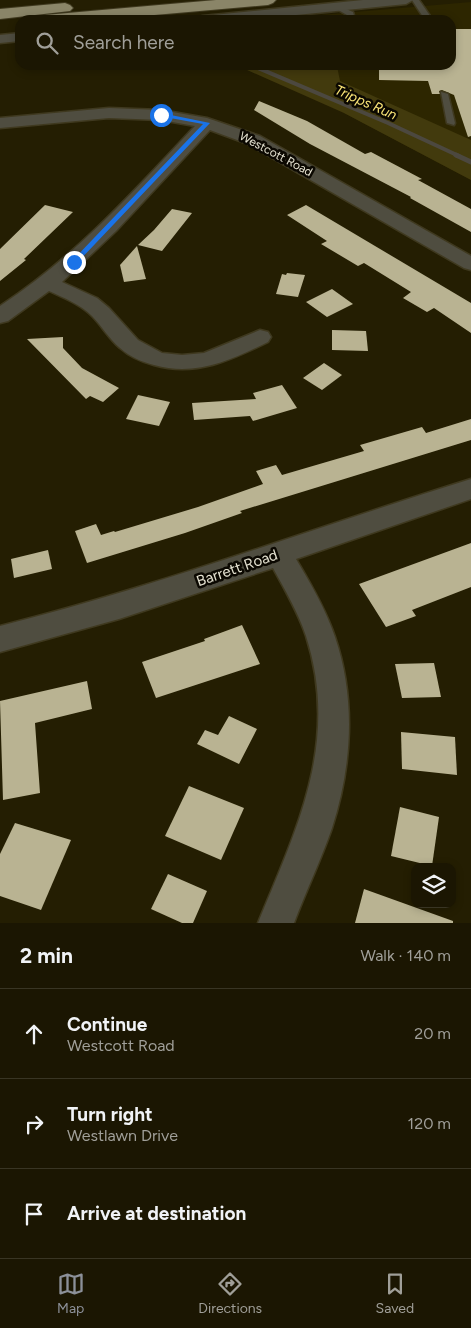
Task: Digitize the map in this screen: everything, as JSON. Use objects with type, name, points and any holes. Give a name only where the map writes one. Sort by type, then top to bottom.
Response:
[{"type":"highway","points":[[0,14],[159,0]]},
{"type":"highway","points":[[96,15],[239,1],[269,7]]},
{"type":"highway","points":[[0,24],[15,22]]},
{"type":"street","points":[[228,15],[269,7],[335,6],[406,0]]},
{"type":"street","points":[[0,39],[15,38]]},
{"type":"street","name":"Westcott Road","points":[[0,123],[109,113],[161,115],[207,123],[254,140],[471,264]]},
{"type":"street","points":[[0,316],[48,283],[74,262],[100,237],[207,123]]},
{"type":"street","points":[[48,283],[89,302],[105,315],[129,345],[158,358],[176,362],[195,362],[214,358],[260,338]]},
{"type":"street","name":"Barrett Road","points":[[0,639],[56,626],[134,603],[471,489]]},
{"type":"street","points":[[276,923],[319,814],[331,767],[334,721],[331,680],[321,638],[307,603],[278,554]]},
{"type":"lane","points":[[415,0],[426,15]]},
{"type":"lane","points":[[335,6],[350,15]]},
{"type":"lane","points":[[444,94],[451,123]]},
{"type":"shaded area","points":[[471,2],[471,180],[344,113],[338,70],[456,70],[456,15],[320,15]]},
{"type":"shaded area","points":[[247,70],[338,70],[340,81],[471,140],[471,180],[344,113]]},
{"type":"building","points":[[456,29],[471,29],[471,136],[468,137],[454,95],[442,90],[439,91],[440,94],[432,94],[428,81],[379,80],[379,70],[456,70]]},
{"type":"building","points":[[259,101],[307,121],[365,154],[371,152],[422,179],[418,180],[471,209],[471,232],[411,197],[310,144],[254,110]]},
{"type":"building","points":[[45,205],[73,212],[24,259],[26,260],[0,281],[0,249]]},
{"type":"building","points":[[306,205],[471,303],[471,333],[434,308],[427,312],[403,298],[411,292],[364,263],[358,266],[321,244],[327,241],[287,215]]},
{"type":"building","points":[[172,209],[192,213],[162,251],[138,245],[154,230]]},
{"type":"building","points":[[137,246],[146,279],[124,282],[120,265]]},
{"type":"building","points":[[287,273],[305,275],[298,297],[276,294],[282,274],[286,275]]},
{"type":"building","points":[[332,289],[353,304],[327,317],[306,302]]},
{"type":"building","points":[[332,330],[366,331],[368,351],[332,350]]},
{"type":"building","points":[[63,337],[63,348],[82,368],[119,388],[103,402],[90,396],[86,399],[27,339]]},
{"type":"building","points":[[324,363],[342,375],[322,390],[303,378]]},
{"type":"building","points":[[282,385],[297,408],[253,421],[250,416],[194,420],[192,403],[256,399],[253,393]]},
{"type":"building","points":[[138,395],[170,402],[159,426],[126,419]]},
{"type":"building","points":[[471,419],[471,440],[240,511],[242,513],[185,533],[87,563],[75,531],[96,524],[101,535],[115,532],[198,507],[263,484],[256,471],[276,465],[282,475],[364,451],[360,445],[422,427],[426,433]]},
{"type":"building","points":[[471,543],[471,587],[412,610],[416,616],[386,627],[359,584]]},
{"type":"building","points":[[48,550],[52,569],[14,578],[11,559]]},
{"type":"building","points":[[242,625],[260,664],[156,698],[142,662],[205,641],[204,639]]},
{"type":"building","points":[[434,663],[441,697],[402,698],[395,664]]},
{"type":"building","points":[[87,681],[92,709],[35,723],[40,793],[3,800],[0,701]]},
{"type":"building","points":[[229,716],[257,729],[239,764],[197,744],[205,730],[218,735]]},
{"type":"building","points":[[401,732],[455,737],[457,775],[402,769]]},
{"type":"building","points":[[189,786],[244,808],[221,860],[165,836]]},
{"type":"building","points":[[400,807],[439,817],[432,863],[420,863],[391,856]]},
{"type":"building","points":[[15,823],[71,840],[41,910],[0,896],[0,854]]},
{"type":"building","points":[[168,874],[207,891],[193,923],[182,923],[151,909]]},
{"type":"building","points":[[364,889],[411,906],[411,908],[417,908],[453,921],[453,923],[355,923]]},
{"type":"waterway","name":"Tripps Run","points":[[263,70],[388,123],[459,156]]},
{"type":"waterway","name":"Tripps Run","points":[[456,155],[471,162]]},
{"type":"route","points":[[74,262],[100,237],[207,123],[161,115]]}]
